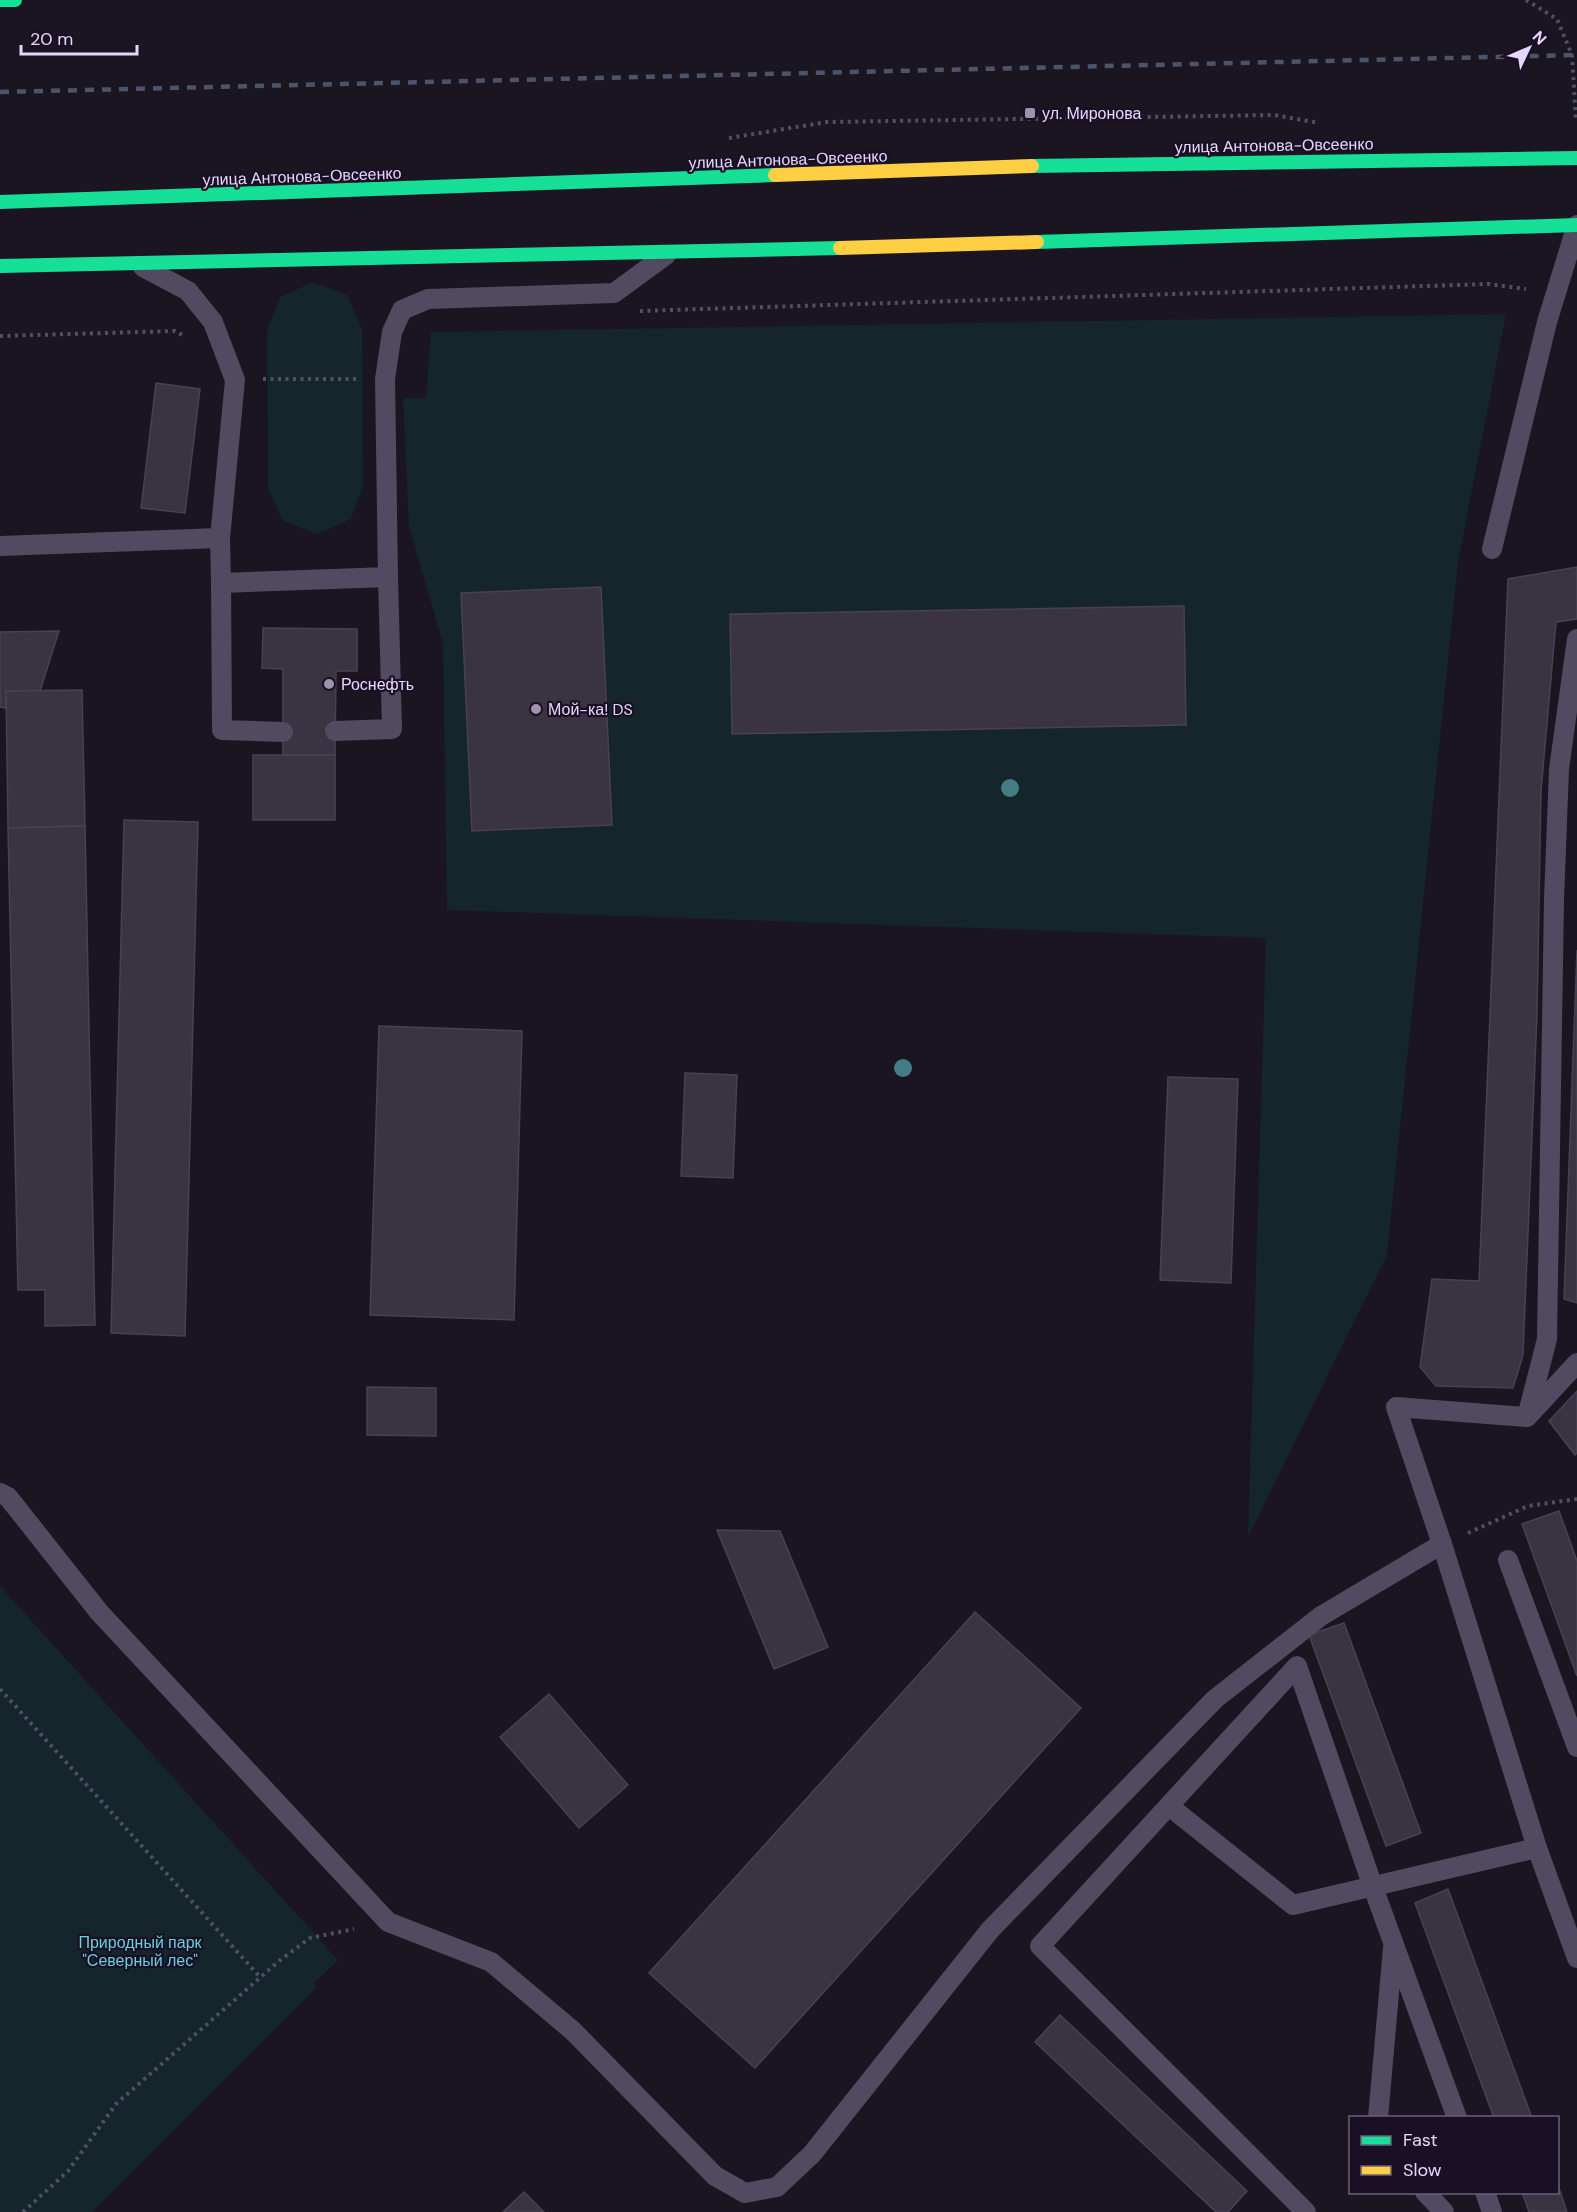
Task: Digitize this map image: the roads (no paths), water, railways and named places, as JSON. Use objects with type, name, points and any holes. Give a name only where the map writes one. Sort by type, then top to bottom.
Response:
[{"type":"main road","points":[[0,0],[15,0]]},
{"type":"main road","name":"улица Антонова-Овсеенко","points":[[0,202],[1036,166],[1577,158]]},
{"type":"main road","points":[[0,266],[668,253],[1577,225]]},
{"type":"lane","points":[[1492,549],[1556,293],[1577,225]]},
{"type":"lane","points":[[335,730],[392,729],[385,379],[392,332],[402,310],[428,299],[614,293],[668,253]]},
{"type":"lane","points":[[138,264],[188,291],[213,322],[235,380],[219,538],[222,730],[283,732]]},
{"type":"lane","points":[[0,546],[219,538]]},
{"type":"lane","points":[[220,583],[388,577]]},
{"type":"lane","points":[[1527,1417],[1547,1339],[1554,899],[1559,769],[1577,639]]},
{"type":"lane","points":[[1527,1417],[1577,1363]]},
{"type":"lane","points":[[1527,1417],[1396,1407],[1442,1544],[1537,1848],[1571,1924],[1577,1958]]},
{"type":"lane","points":[[0,1492],[8,1497],[99,1612],[388,1922],[491,1962],[573,2031],[715,2176],[745,2193],[777,2187],[812,2154],[990,1930],[1215,1699],[1322,1616],[1442,1544]]},
{"type":"lane","points":[[1508,1560],[1577,1747]]},
{"type":"lane","points":[[1306,2212],[1040,1946],[1297,1666],[1373,1887],[1456,2116]]},
{"type":"lane","points":[[1168,1806],[1293,1905],[1537,1848]]},
{"type":"lane","points":[[1378,2116],[1393,1942]]},
{"type":"lane","points":[[1426,2194],[1444,2212]]},
{"type":"lane","points":[[1485,2194],[1492,2212]]},
{"type":"railway","points":[[0,92],[1577,55]]},
{"type":"place","name":"ул. Миронова","points":[[1030,113]]},
{"type":"place","name":"Роснефть","points":[[329,684]]},
{"type":"place","name":"Мой-ка! DS","points":[[536,709]]},
{"type":"park label","name":"Природный парк \"Северный лес\"","points":[[140,1951]]}]
